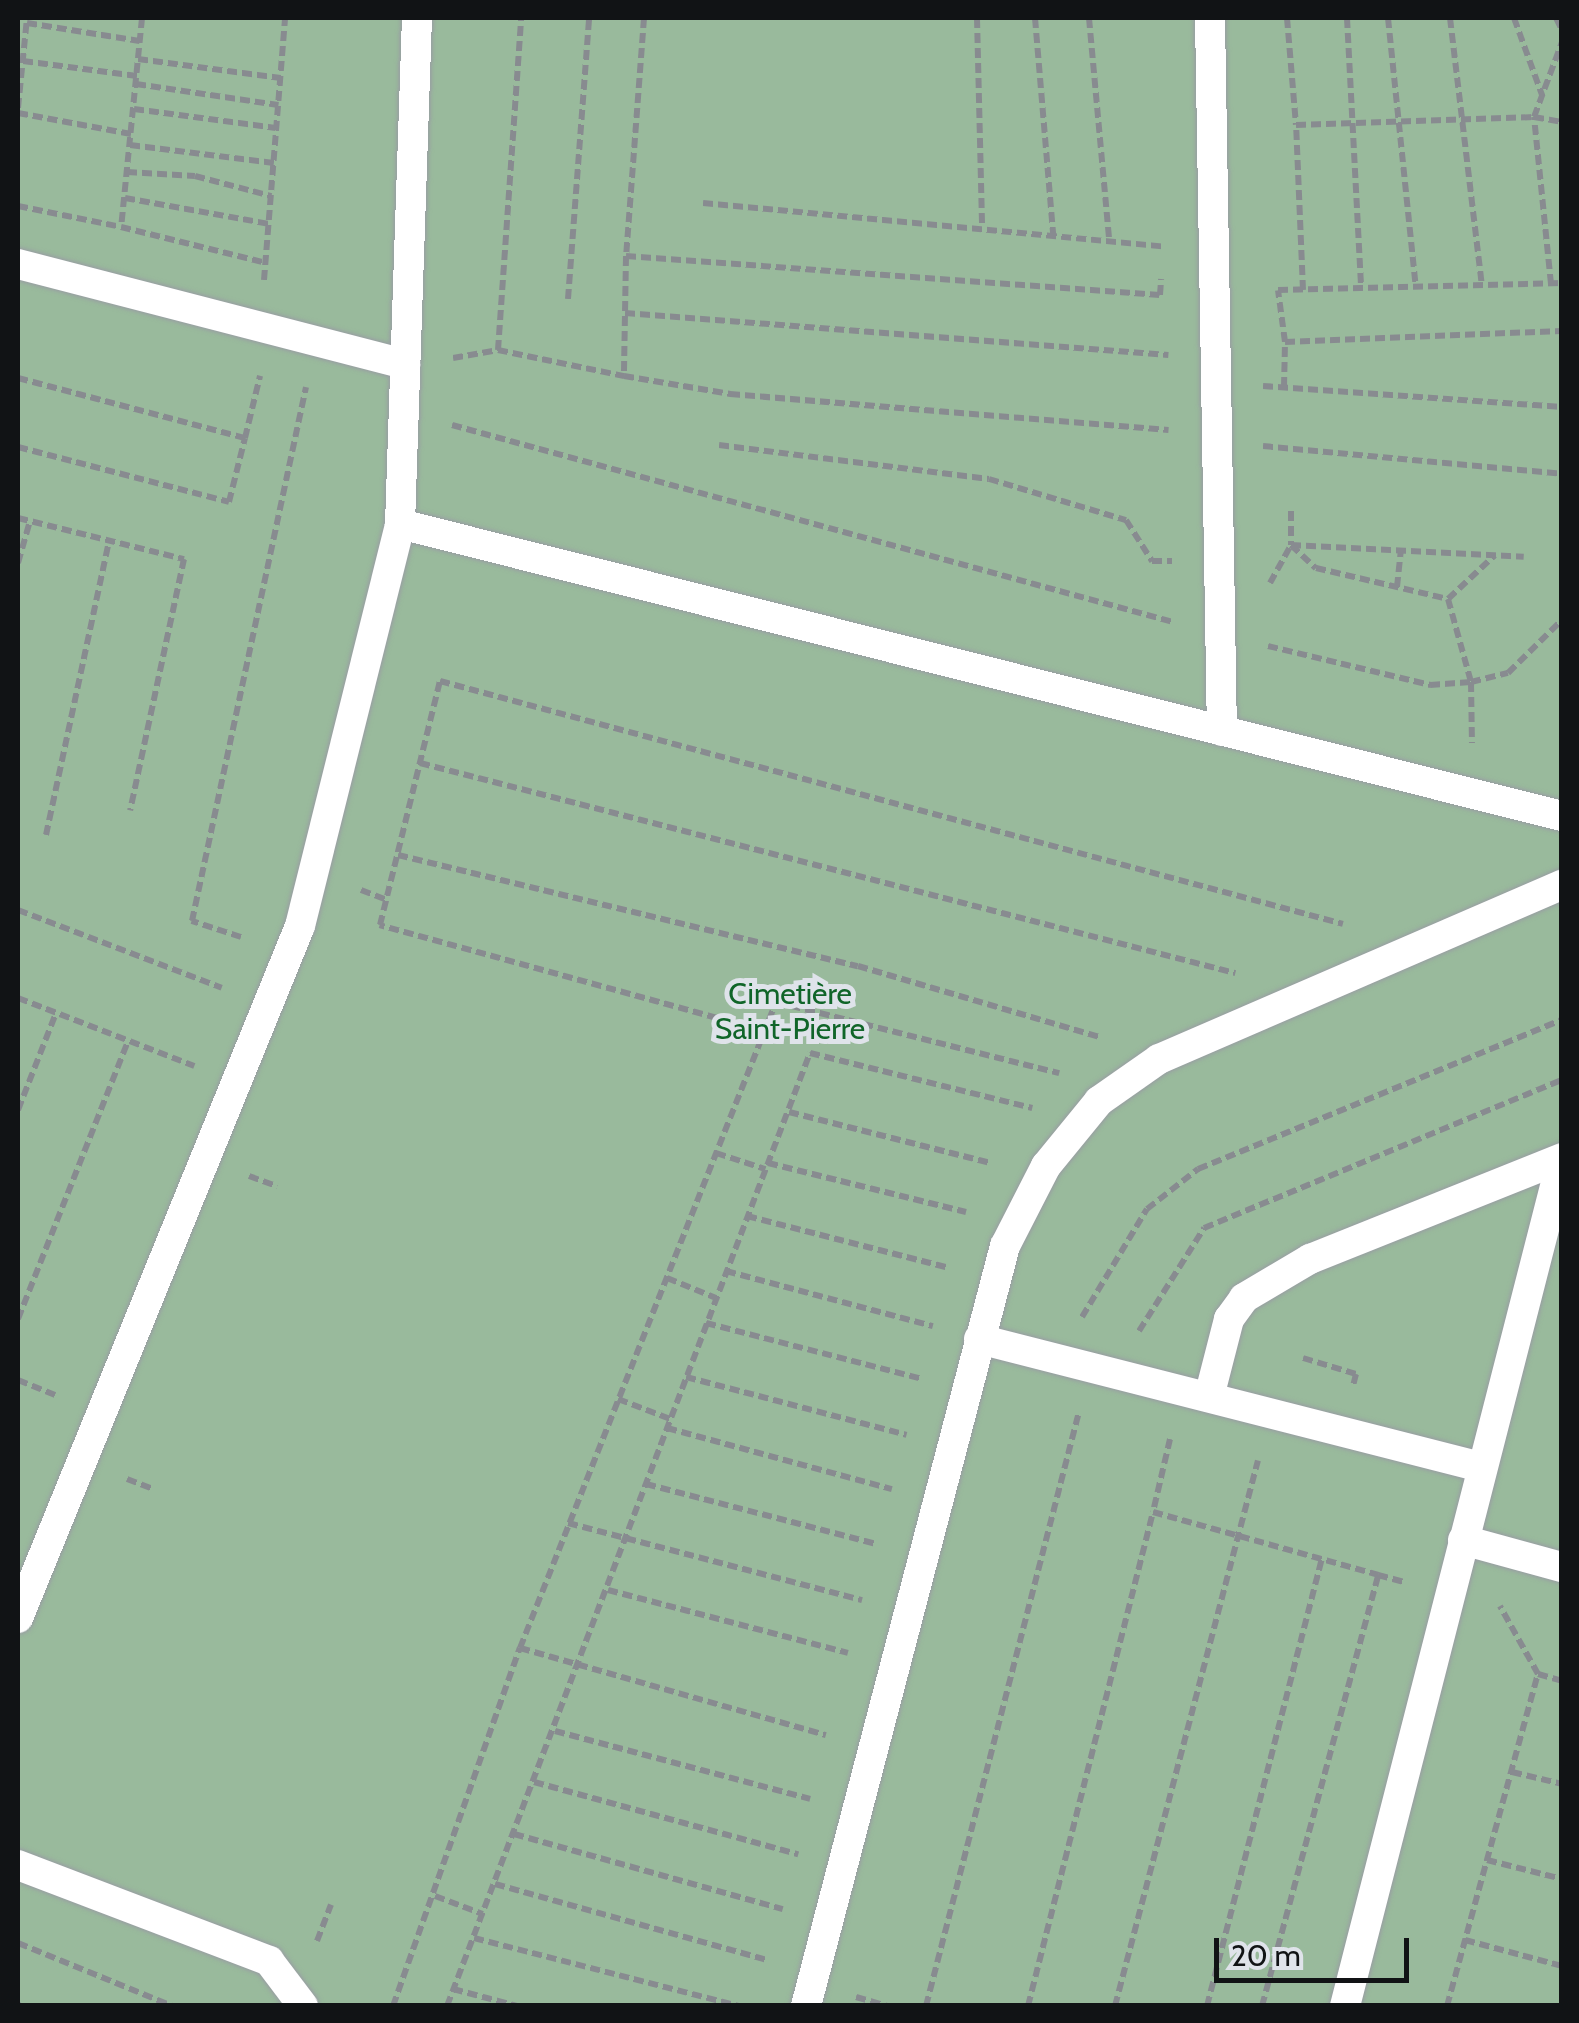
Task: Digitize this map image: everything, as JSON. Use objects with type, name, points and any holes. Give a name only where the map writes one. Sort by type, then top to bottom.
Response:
[{"type":"lane","points":[[18,1618],[288,953],[400,524],[417,18]]},
{"type":"lane","points":[[1210,18],[1222,731]]},
{"type":"lane","points":[[18,264],[405,364]]},
{"type":"lane","points":[[400,524],[1562,816]]},
{"type":"lane","points":[[806,2006],[996,1281],[1014,1228],[1041,1176],[1081,1122],[1147,1067],[1304,991],[1562,886]]},
{"type":"lane","points":[[1195,1394],[1228,1319],[1244,1298],[1310,1259],[1562,1158]]},
{"type":"lane","points":[[1345,2006],[1562,1158]]},
{"type":"lane","points":[[980,1338],[1482,1467]]},
{"type":"lane","points":[[1463,1540],[1562,1567]]},
{"type":"lane","points":[[18,1866],[270,1961],[303,2006]]},
{"type":"path","points":[[121,227],[142,18]]},
{"type":"path","points":[[18,447],[229,502],[265,328],[268,224],[285,18]]},
{"type":"path","points":[[498,350],[521,18]]},
{"type":"path","points":[[568,299],[589,18]]},
{"type":"path","points":[[624,376],[626,256],[644,18]]},
{"type":"path","points":[[977,18],[982,227]]},
{"type":"path","points":[[1034,18],[1053,234]]},
{"type":"path","points":[[1089,18],[1109,240]]},
{"type":"path","points":[[1287,18],[1303,290]]},
{"type":"path","points":[[1347,18],[1361,288]]},
{"type":"path","points":[[1388,18],[1416,287]]},
{"type":"path","points":[[1450,18],[1456,120],[1482,286]]},
{"type":"path","points":[[1514,18],[1542,96]]},
{"type":"path","points":[[1556,18],[1562,30]]},
{"type":"path","points":[[131,134],[18,110],[27,20],[140,41]]},
{"type":"path","points":[[1551,284],[1534,117],[1562,42]]},
{"type":"path","points":[[138,59],[280,78]]},
{"type":"path","points":[[23,61],[278,105]]},
{"type":"path","points":[[133,110],[276,128]]},
{"type":"path","points":[[1296,125],[1534,117],[1562,122]]},
{"type":"path","points":[[130,145],[274,163]]},
{"type":"path","points":[[127,172],[195,176],[271,196]]},
{"type":"path","points":[[124,198],[268,224]]},
{"type":"path","points":[[703,203],[1162,246]]},
{"type":"path","points":[[18,206],[121,227],[266,264]]},
{"type":"path","points":[[626,256],[1160,295],[1163,227]]},
{"type":"path","points":[[1284,387],[1285,342],[1278,290],[1562,284]]},
{"type":"path","points":[[626,313],[1216,369],[1284,387],[1562,406]]},
{"type":"path","points":[[1285,342],[1562,331]]},
{"type":"path","points":[[288,953],[192,921],[316,342]]},
{"type":"path","points":[[405,364],[498,350],[730,394],[1217,437],[1562,474]]},
{"type":"path","points":[[18,378],[244,438]]},
{"type":"path","points":[[403,410],[1220,635],[1430,685],[1471,682],[1508,673],[1562,620]]},
{"type":"path","points":[[719,445],[989,479],[1126,520],[1152,561],[1219,566],[1275,584],[1291,545],[1291,511]]},
{"type":"path","points":[[18,518],[184,559],[130,810]]},
{"type":"path","points":[[18,563],[30,521]]},
{"type":"path","points":[[46,835],[109,541]]},
{"type":"path","points":[[1291,545],[1524,557]]},
{"type":"path","points":[[1291,545],[1316,568],[1448,599]]},
{"type":"path","points":[[1397,587],[1400,550]]},
{"type":"path","points":[[1448,599],[1496,554]]},
{"type":"path","points":[[1448,599],[1471,682],[1474,794]]},
{"type":"path","points":[[717,1018],[380,925],[440,680],[1416,945]]},
{"type":"path","points":[[420,763],[1304,991]]},
{"type":"path","points":[[398,855],[1087,1028],[1147,1067]]},
{"type":"path","points":[[18,910],[266,1005]]},
{"type":"path","points":[[18,998],[234,1082]]},
{"type":"path","points":[[393,2006],[520,1648],[776,1002],[1118,1088]]},
{"type":"path","points":[[18,1110],[56,1013]]},
{"type":"path","points":[[926,2006],[1102,1280],[1167,1189],[1562,1020]]},
{"type":"path","points":[[18,1319],[128,1041]]},
{"type":"path","points":[[447,2006],[555,1732],[810,1052],[1081,1122]]},
{"type":"path","points":[[1124,1375],[1161,1286],[1204,1228],[1562,1080]]},
{"type":"path","points":[[789,1112],[1041,1176]]},
{"type":"path","points":[[716,1153],[1014,1228]]},
{"type":"path","points":[[747,1216],[996,1281]]},
{"type":"path","points":[[726,1271],[980,1338]]},
{"type":"path","points":[[667,1278],[716,1298]]},
{"type":"path","points":[[706,1323],[966,1392]]},
{"type":"path","points":[[686,1377],[951,1447]]},
{"type":"path","points":[[1028,2006],[1153,1512],[1195,1394]]},
{"type":"path","points":[[618,1398],[670,1419]]},
{"type":"path","points":[[1115,2006],[1270,1412]]},
{"type":"path","points":[[666,1428],[937,1501]]},
{"type":"path","points":[[646,1484],[923,1556]]},
{"type":"path","points":[[1153,1512],[1449,1594]]},
{"type":"path","points":[[568,1523],[908,1611]]},
{"type":"path","points":[[1447,2006],[1538,1674],[1463,1540]]},
{"type":"path","points":[[1207,2006],[1322,1559]]},
{"type":"path","points":[[1262,2006],[1378,1575]]},
{"type":"path","points":[[608,1590],[894,1665]]},
{"type":"path","points":[[520,1648],[579,1668],[873,1748]]},
{"type":"path","points":[[1538,1674],[1562,1681]]},
{"type":"path","points":[[555,1732],[856,1811]]},
{"type":"path","points":[[1512,1772],[1562,1784]]},
{"type":"path","points":[[534,1782],[842,1866]]},
{"type":"path","points":[[514,1834],[828,1921]]},
{"type":"path","points":[[1488,1860],[1562,1879]]},
{"type":"path","points":[[495,1884],[814,1973]]},
{"type":"path","points":[[435,1896],[483,1914]]},
{"type":"path","points":[[474,1938],[738,2006]]},
{"type":"path","points":[[1465,1940],[1562,1966]]},
{"type":"path","points":[[18,1943],[172,2006]]},
{"type":"path","points":[[454,1989],[517,2006]]},
{"type":"green space","name":"Cimetière Saint-Pierre","points":[[18,18],[1561,18],[1561,2005],[18,2005]]}]
